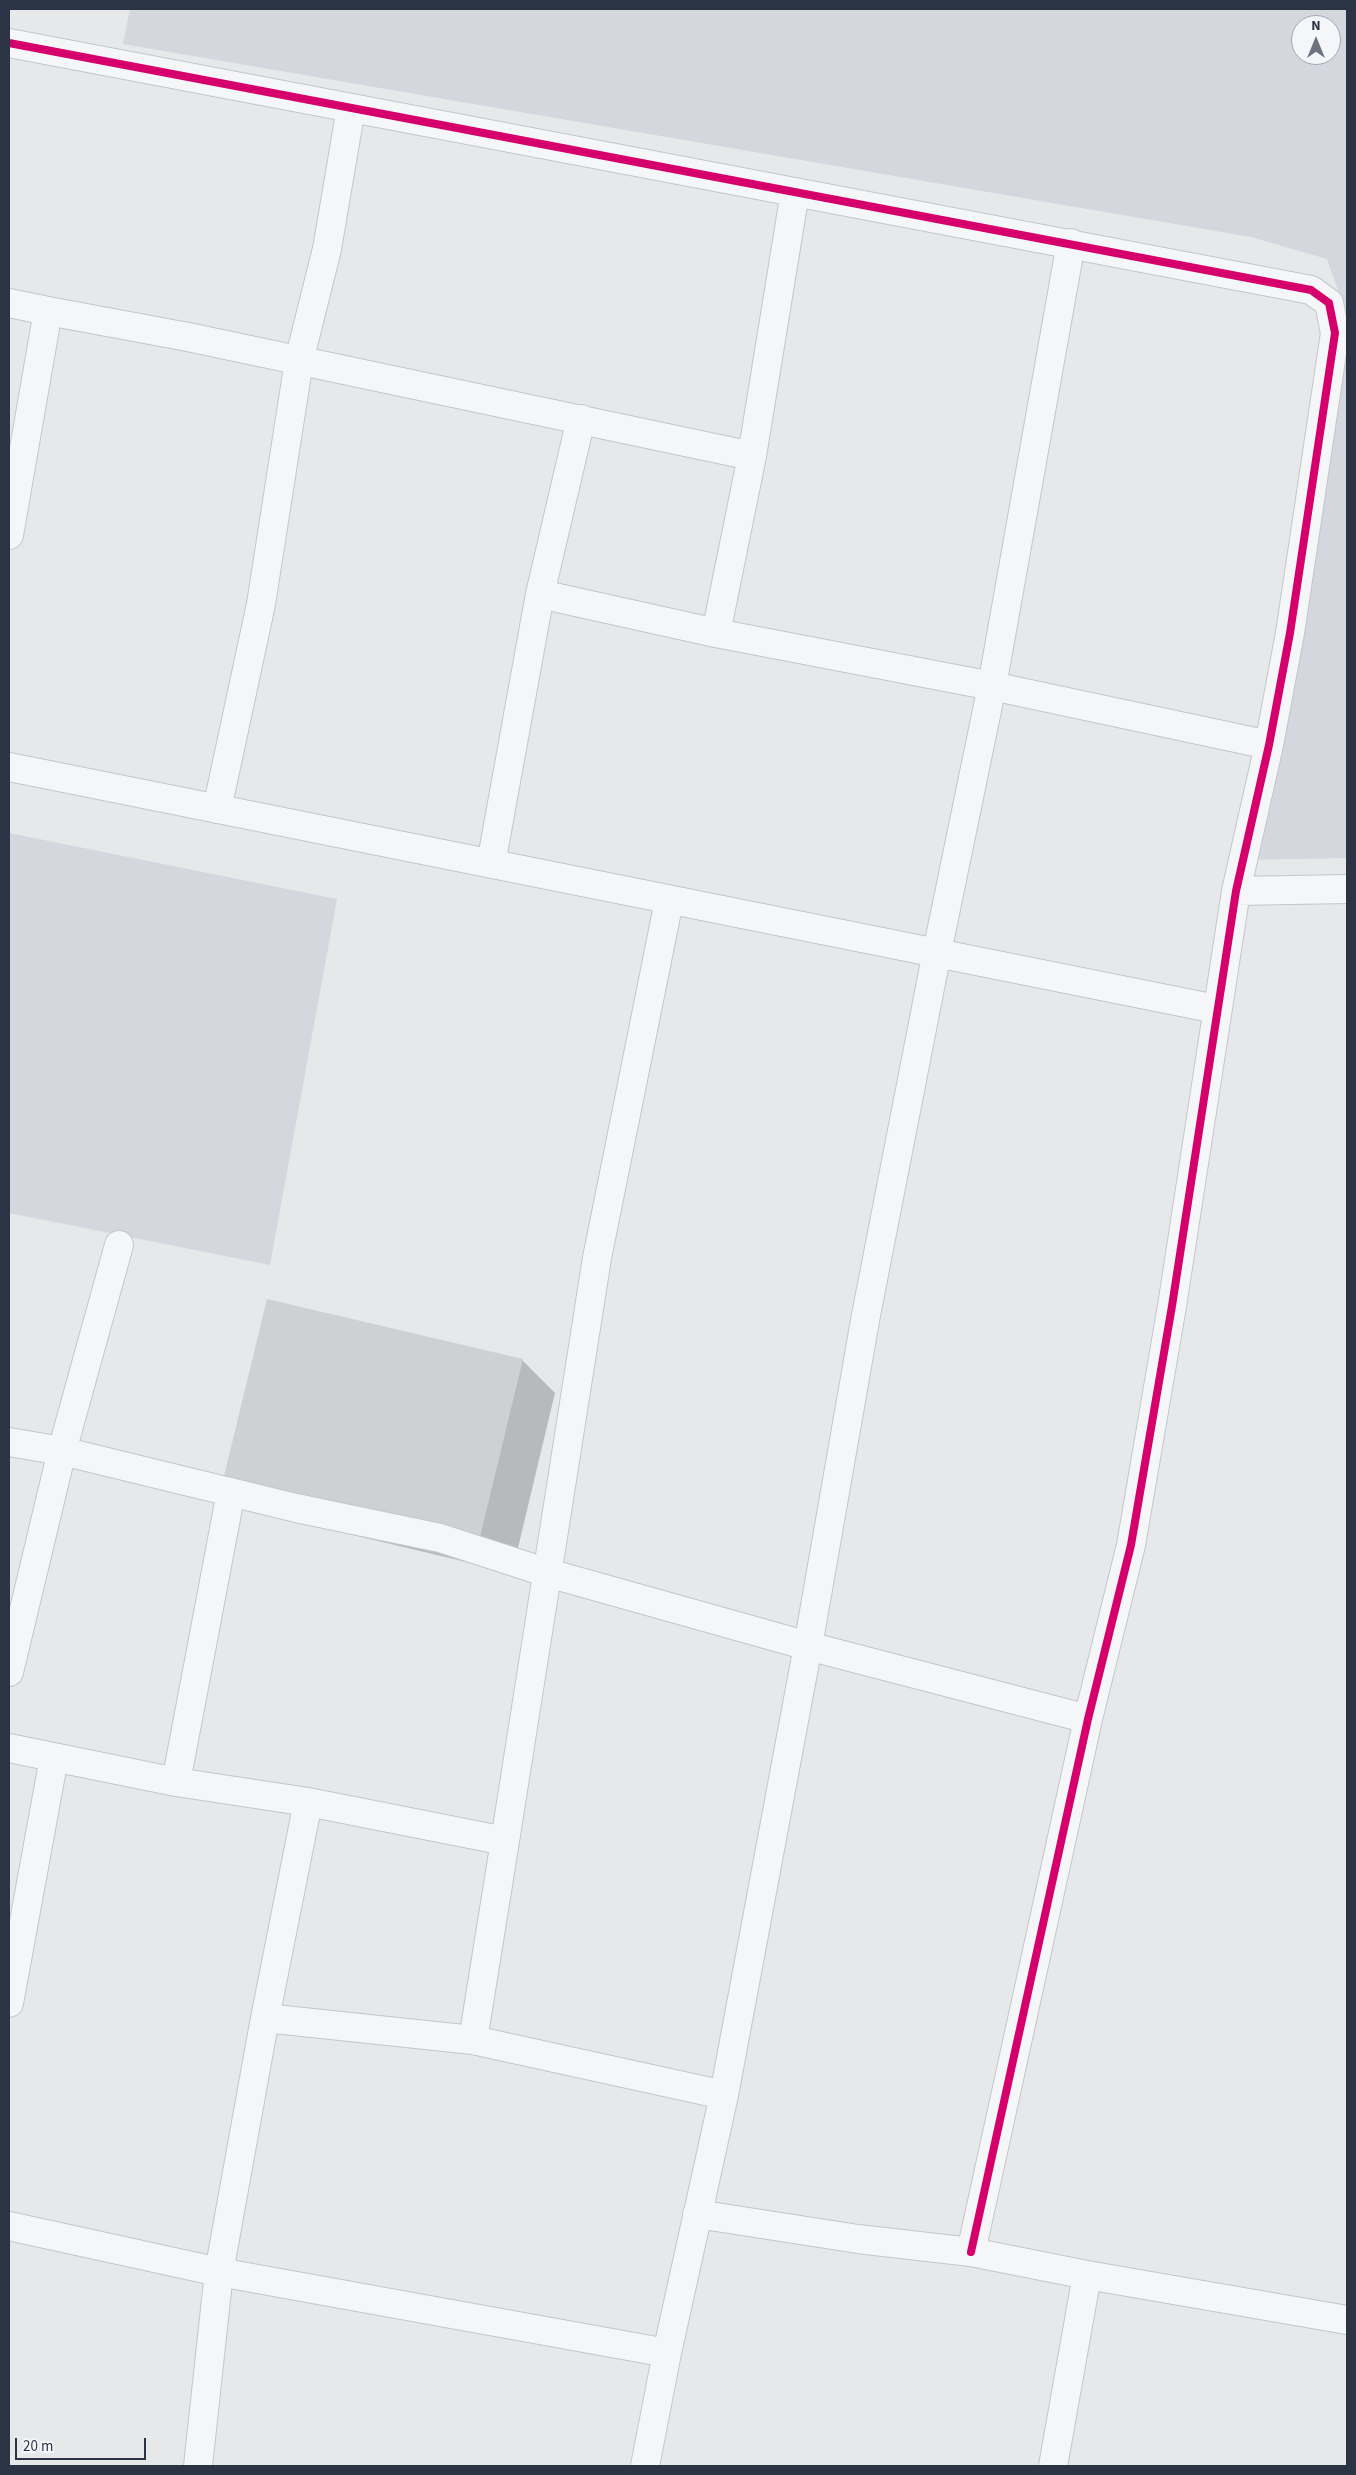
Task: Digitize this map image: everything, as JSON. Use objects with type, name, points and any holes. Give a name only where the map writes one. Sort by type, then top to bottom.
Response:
[{"type":"street","points":[[9,43],[1311,290],[1329,303],[1335,333],[1290,633],[1236,892],[1216,1009],[1172,1306],[1132,1535],[1088,1719],[971,2252]]},
{"type":"street","points":[[217,809],[261,604],[300,361],[327,249],[351,108]]},
{"type":"street","points":[[716,633],[752,456],[794,192]]},
{"type":"street","points":[[645,2466],[696,2214],[724,2095],[808,1646],[866,1315],[937,952],[992,686],[1071,243]]},
{"type":"street","points":[[9,303],[188,337],[752,456]]},
{"type":"street","points":[[9,535],[12,502],[48,311]]},
{"type":"street","points":[[491,864],[540,594],[580,419]]},
{"type":"street","points":[[540,594],[716,633],[992,686],[1268,745]]},
{"type":"street","points":[[9,767],[669,901],[937,952],[1216,1009]]},
{"type":"street","points":[[1236,892],[1347,889]]},
{"type":"street","points":[[473,2040],[597,1258],[669,901]]},
{"type":"street","points":[[9,1672],[62,1451],[119,1245]]},
{"type":"street","points":[[9,1442],[62,1451],[231,1492],[440,1538],[548,1573],[808,1646],[1088,1719]]},
{"type":"street","points":[[176,1782],[231,1492]]},
{"type":"street","points":[[9,1748],[176,1782],[308,1802],[505,1841]]},
{"type":"street","points":[[9,2003],[54,1758]]},
{"type":"street","points":[[198,2466],[220,2272],[265,2018],[308,1802]]},
{"type":"street","points":[[265,2018],[473,2040],[724,2095]]},
{"type":"street","points":[[696,2214],[858,2239],[971,2252],[1087,2275],[1347,2320]]},
{"type":"street","points":[[9,2226],[220,2272],[667,2353]]},
{"type":"street","points":[[1052,2466],[1087,2275]]},
{"type":"shaded area","points":[[130,9],[1347,9],[1347,858],[1244,860],[1341,299],[1327,259],[1251,237],[123,44]]},
{"type":"shaded area","points":[[9,833],[337,899],[270,1265],[9,1213]]},
{"type":"building","points":[[267,1299],[523,1359],[479,1541],[223,1480]]},
{"type":"cycle path","points":[[9,43],[1311,290],[1329,303],[1335,333],[1290,633],[1269,745],[1236,891],[1172,1306],[1131,1545],[1088,1719],[971,2252]]}]
